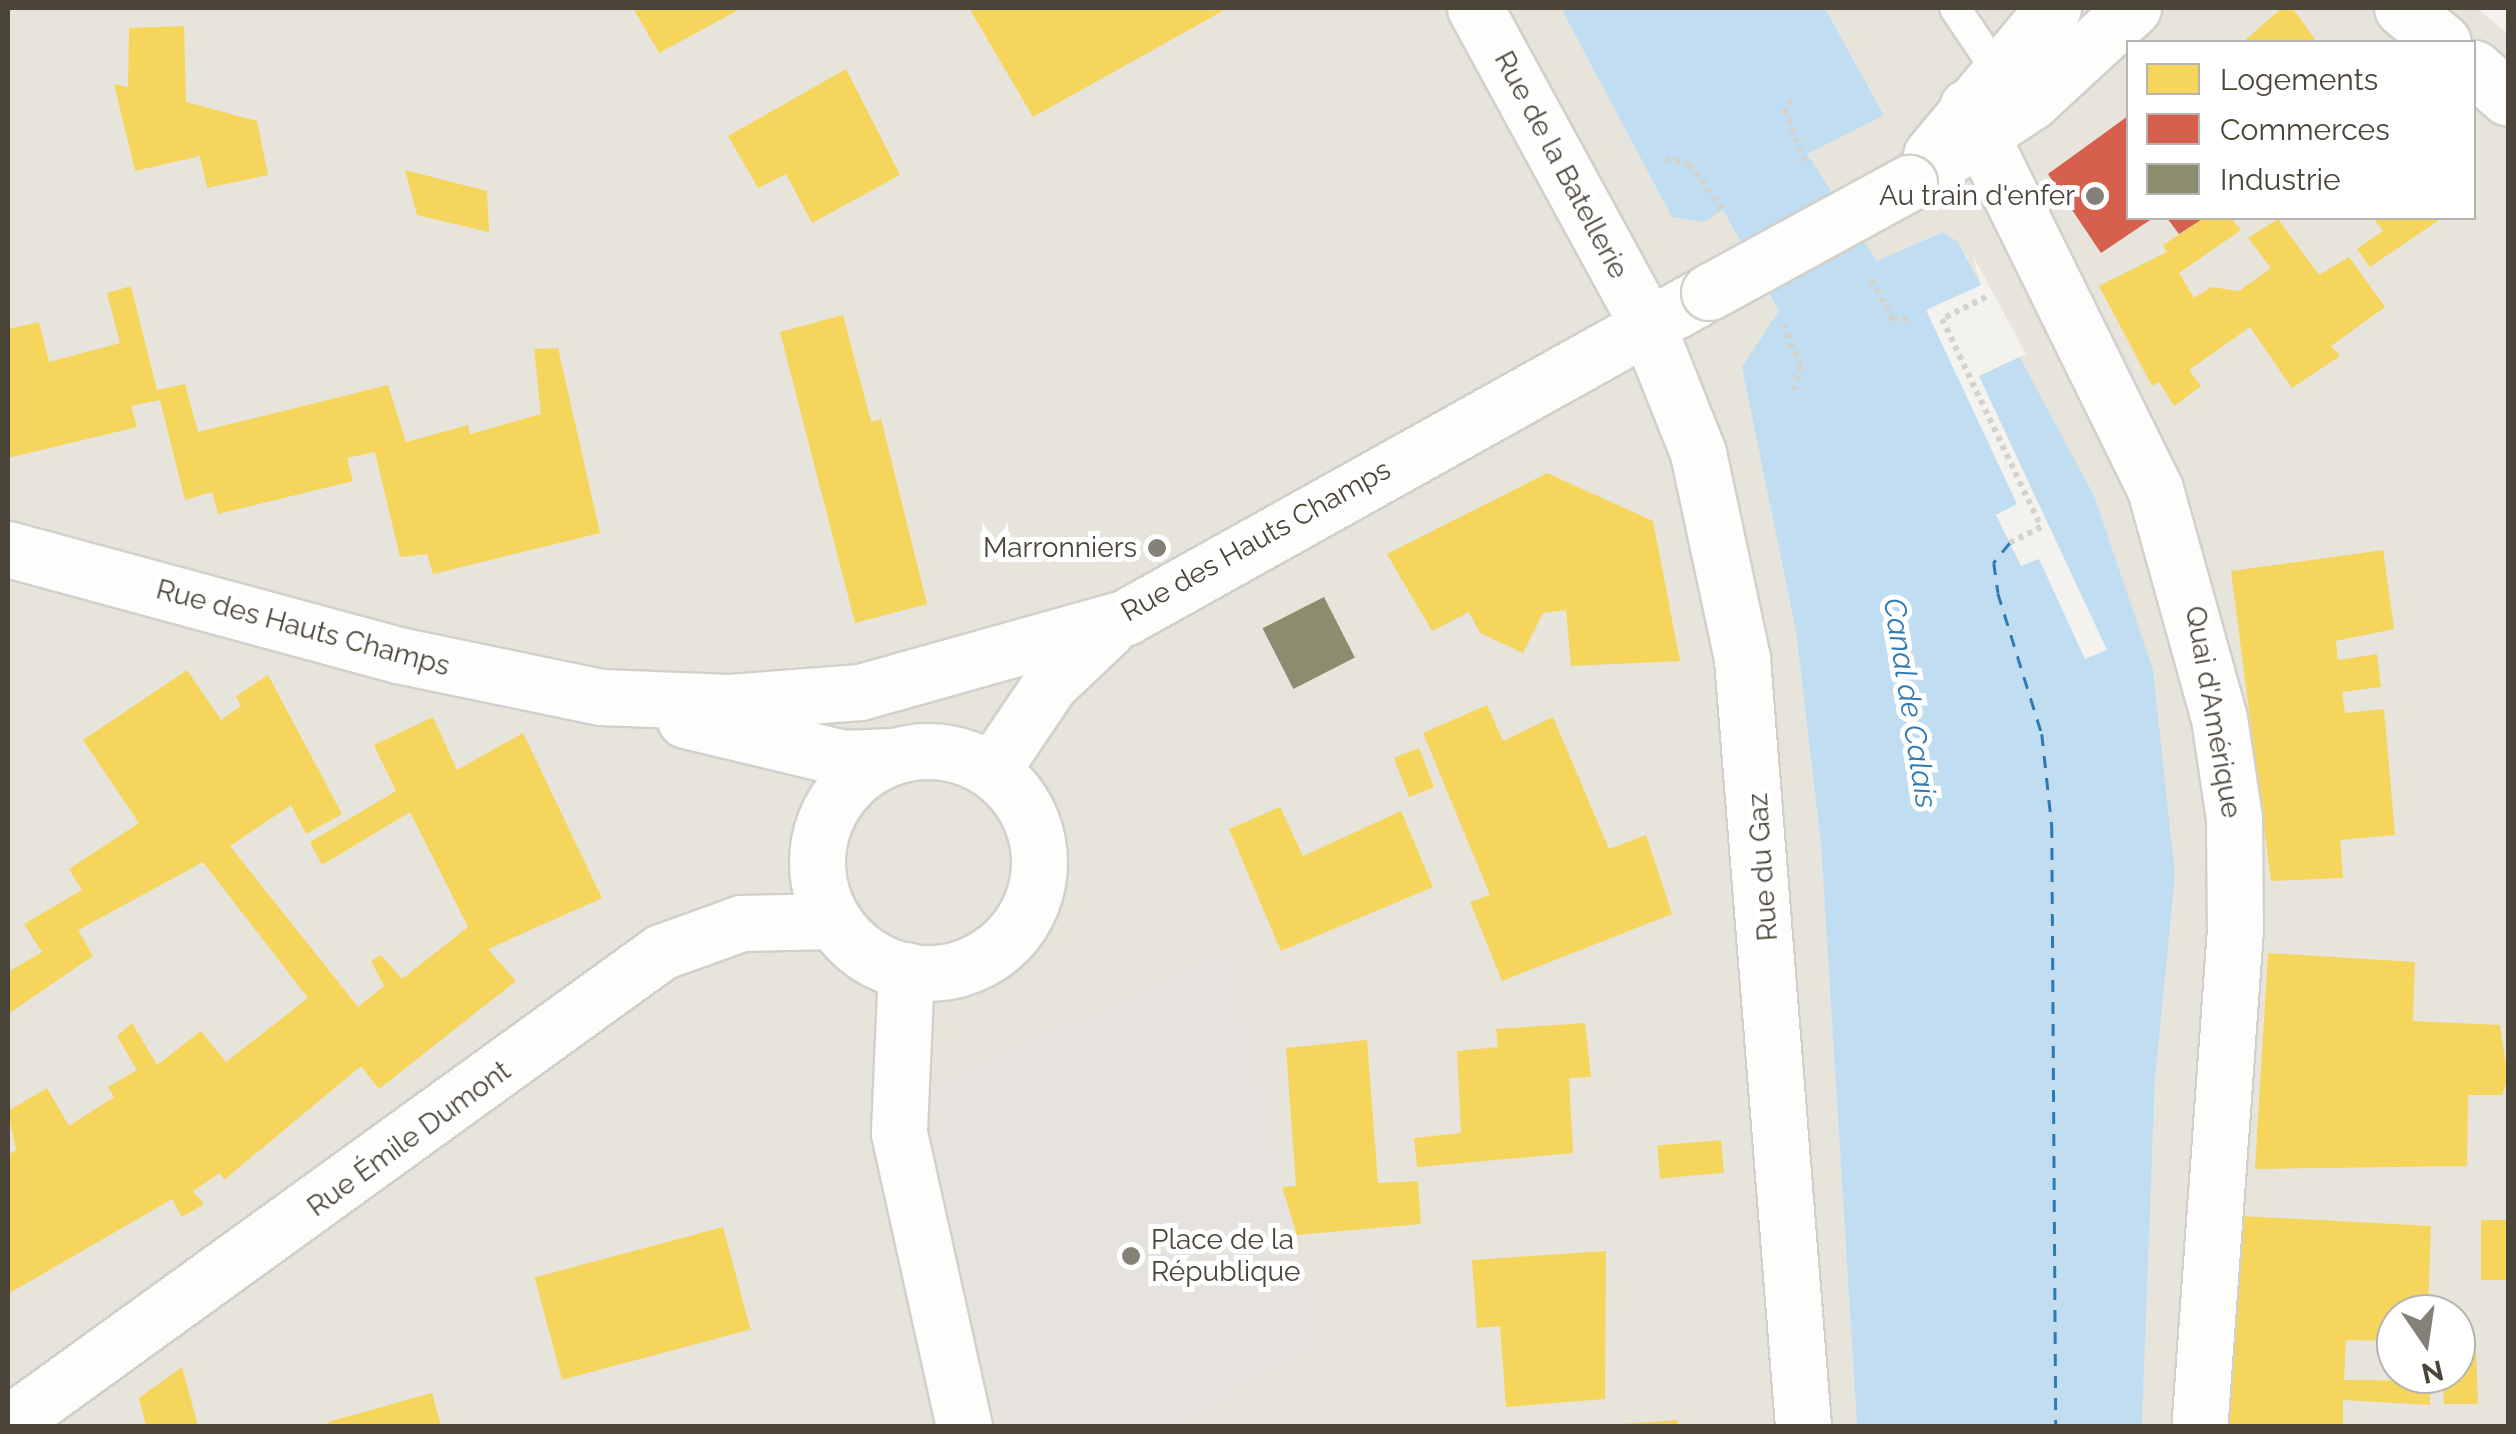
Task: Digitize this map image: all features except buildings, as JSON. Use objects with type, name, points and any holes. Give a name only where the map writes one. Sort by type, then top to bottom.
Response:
[{"type":"street","name":"Rue de la Batellerie","points":[[1475,8],[1646,322]]},
{"type":"street","points":[[1982,105],[2053,8]]},
{"type":"street","points":[[1982,105],[2133,8]]},
{"type":"street","points":[[2402,8],[2442,40]]},
{"type":"street","points":[[2476,70],[2508,98]]},
{"type":"street","name":"Rue des Hauts Champs","points":[[601,697],[730,702],[860,692],[976,666],[1126,616],[1646,322],[1909,184],[1982,105]]},
{"type":"street","name":"Quai d'Amérique","points":[[1982,105],[2155,489],[2219,718],[2234,818],[2235,929],[2199,1426]]},
{"type":"street","name":"Rue du Gaz","points":[[1646,322],[1698,453],[1742,660],[1803,1426]]},
{"type":"street","name":"Rue des Hauts Champs","points":[[8,549],[398,655],[601,697],[800,750],[892,756]]},
{"type":"street","points":[[992,770],[1066,664],[1126,616]]},
{"type":"street","points":[[944,752],[992,770],[1034,826],[1033,896],[991,953],[942,972],[906,970],[865,952],[834,921],[816,869],[826,816],[846,785],[892,756],[944,752]]},
{"type":"street","name":"Rue Émile Dumont","points":[[8,1424],[661,952],[741,923],[834,921]]},
{"type":"street","points":[[906,970],[900,1133],[964,1426]]},
{"type":"lane","points":[[1955,8],[1982,105]]},
{"type":"path","points":[[1996,291],[1942,318],[2041,527],[2010,543]]},
{"type":"shaded area","points":[[8,8],[1561,8],[1722,209],[1779,312],[1743,367],[1796,632],[1821,845],[1857,1426],[8,1426]]},
{"type":"shaded area","points":[[1825,8],[2477,8],[2508,34],[2508,1426],[2142,1426],[2155,1081],[2175,875],[1967,256],[1942,232],[1877,262],[1807,154],[1884,114]]},
{"type":"shaded area","name":"Place de la République","points":[[1223,952],[1323,1341],[1173,1426],[1002,1426],[940,1171],[935,1088]]},
{"type":"water","name":"Canal de Calais","points":[[1561,8],[1825,8],[1884,115],[1807,154],[1877,261],[1943,232],[1958,242],[2095,498],[2153,670],[2175,875],[2155,1081],[2142,1426],[1857,1426],[1821,845],[1796,632],[1742,367],[1779,311],[1723,210],[1704,222],[1672,217]]},
{"type":"pier","points":[[1972,254],[2026,354],[1979,376],[2107,650],[2085,659],[2039,559],[2021,566],[1996,515],[2017,504],[1926,310],[1981,285]]},
{"type":"ferry route","points":[[2010,543],[1994,563],[1998,593],[2042,734],[2052,826],[2056,1426]]},
{"type":"place","name":"Au train d'enfer","points":[[2095,196]]},
{"type":"place","name":"Marronniers","points":[[1157,548]]},
{"type":"place","name":"Place de la République","points":[[1131,1256]]}]
